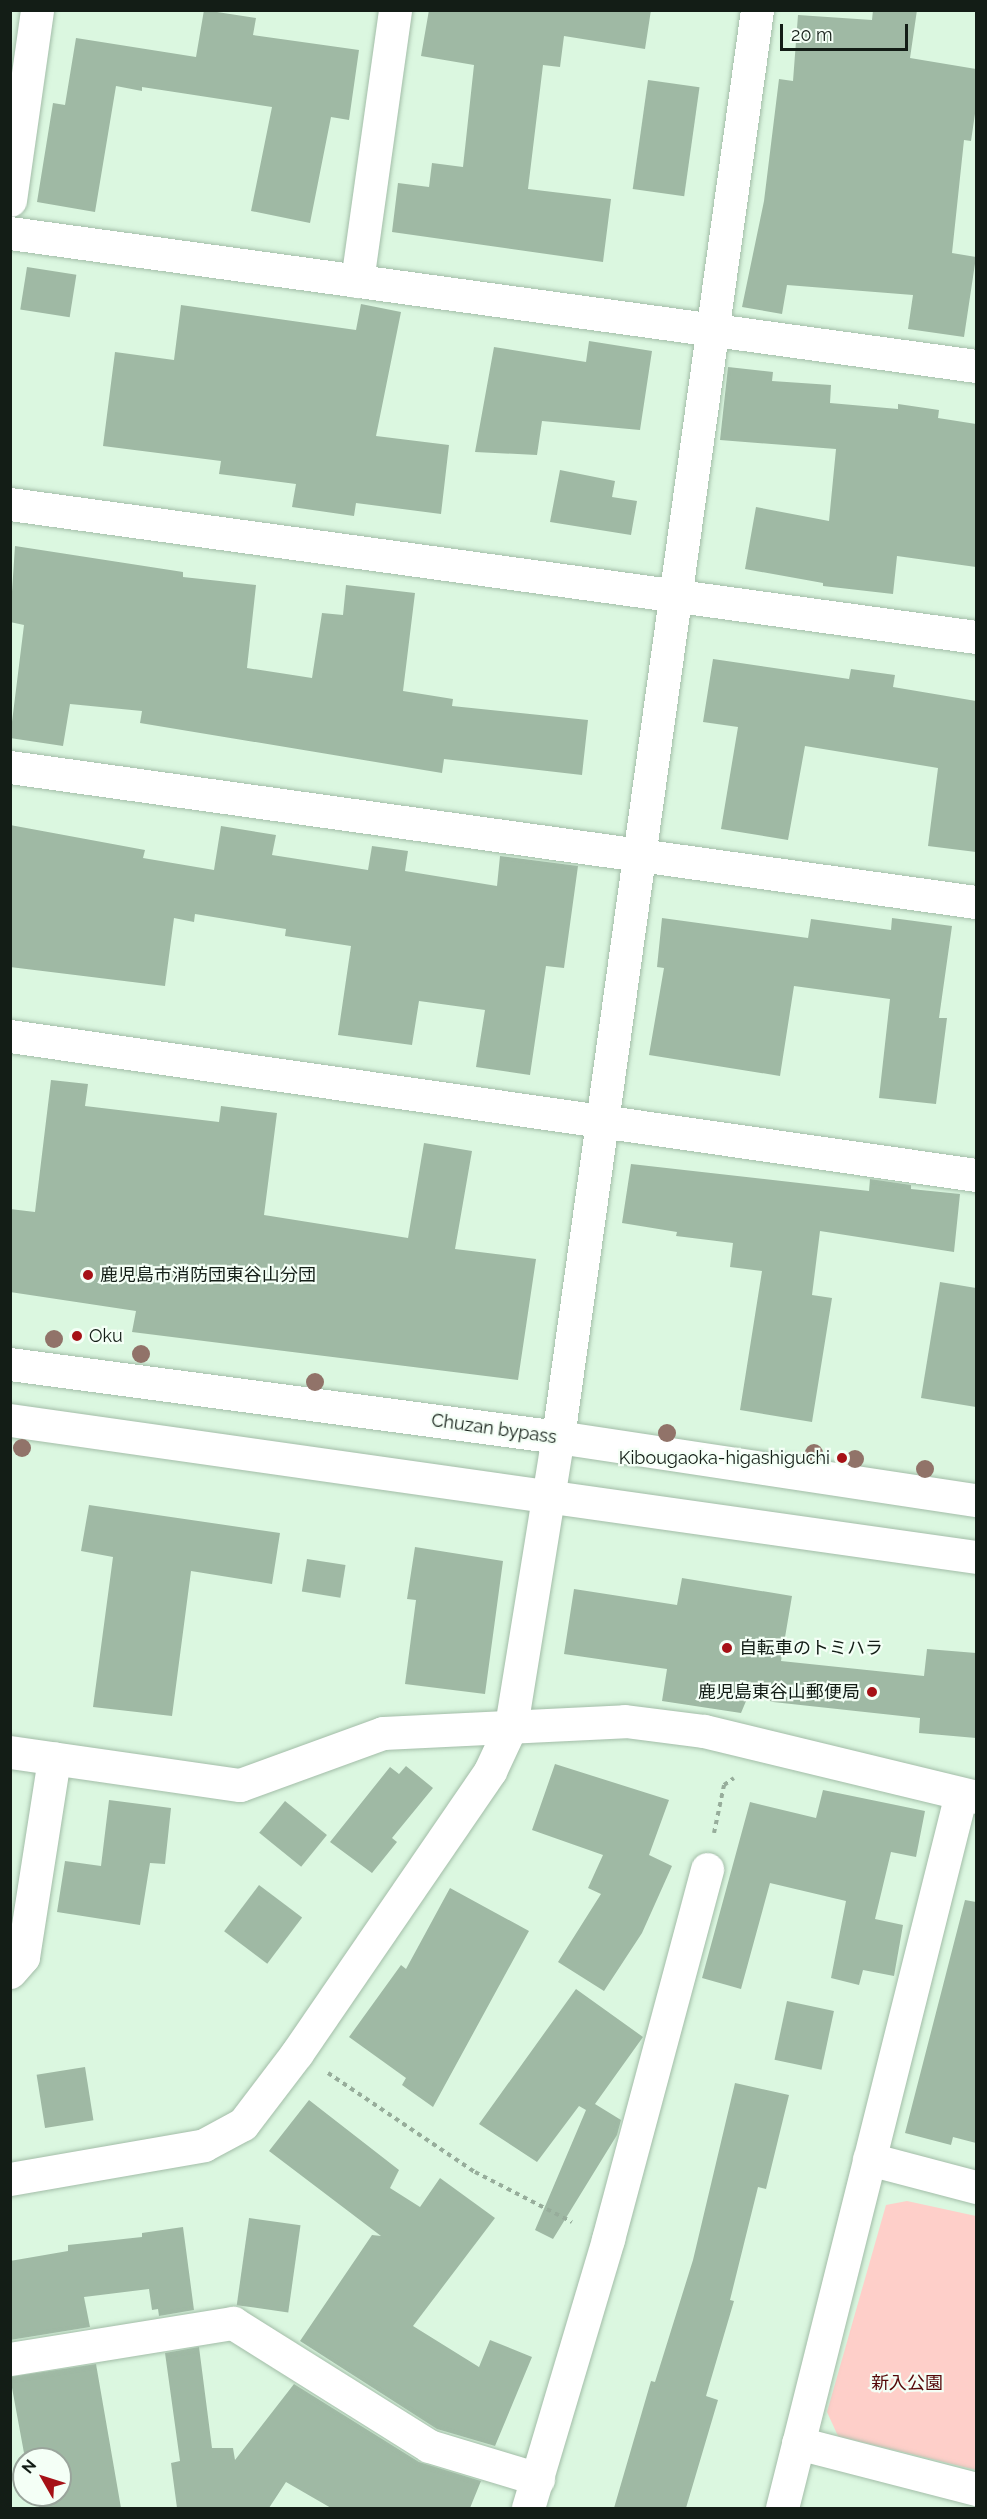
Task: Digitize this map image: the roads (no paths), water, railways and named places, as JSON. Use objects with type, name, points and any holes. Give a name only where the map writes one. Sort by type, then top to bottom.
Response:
[{"type":"street","points":[[10,200],[37,10]]},
{"type":"street","points":[[357,281],[395,10]]},
{"type":"street","points":[[10,2179],[204,2145],[243,2124],[297,2053],[490,1771],[511,1726],[550,1497],[757,10]]},
{"type":"street","points":[[10,233],[976,363]]},
{"type":"street","points":[[10,504],[976,637]]},
{"type":"street","points":[[10,767],[976,902]]},
{"type":"street","points":[[10,1036],[976,1175]]},
{"type":"street","name":"Chuzan bypass","points":[[10,1364],[558,1437],[976,1500]]},
{"type":"street","points":[[10,1420],[976,1557]]},
{"type":"street","points":[[10,1752],[240,1785],[383,1733],[625,1721],[704,1731],[969,1796],[869,2159],[782,2508]]},
{"type":"street","points":[[10,1972],[23,1957],[54,1758]]},
{"type":"street","points":[[10,2360],[233,2323],[429,2446],[533,2494],[609,2239],[707,1869]]},
{"type":"street","points":[[869,2159],[976,2187]]},
{"type":"street","points":[[798,2444],[976,2489]]},
{"type":"place","name":"鹿児島市消防団東谷山分団","points":[[88,1275]]},
{"type":"place","name":"Oku","points":[[77,1336]]},
{"type":"place","name":"Kibougaoka-higashiguchi","points":[[842,1458]]},
{"type":"place","name":"自転車のトミハラ","points":[[727,1648]]},
{"type":"place","name":"鹿児島東谷山郵便局","points":[[872,1692]]},
{"type":"park label","name":"新入公園","points":[[907,2383]]}]
